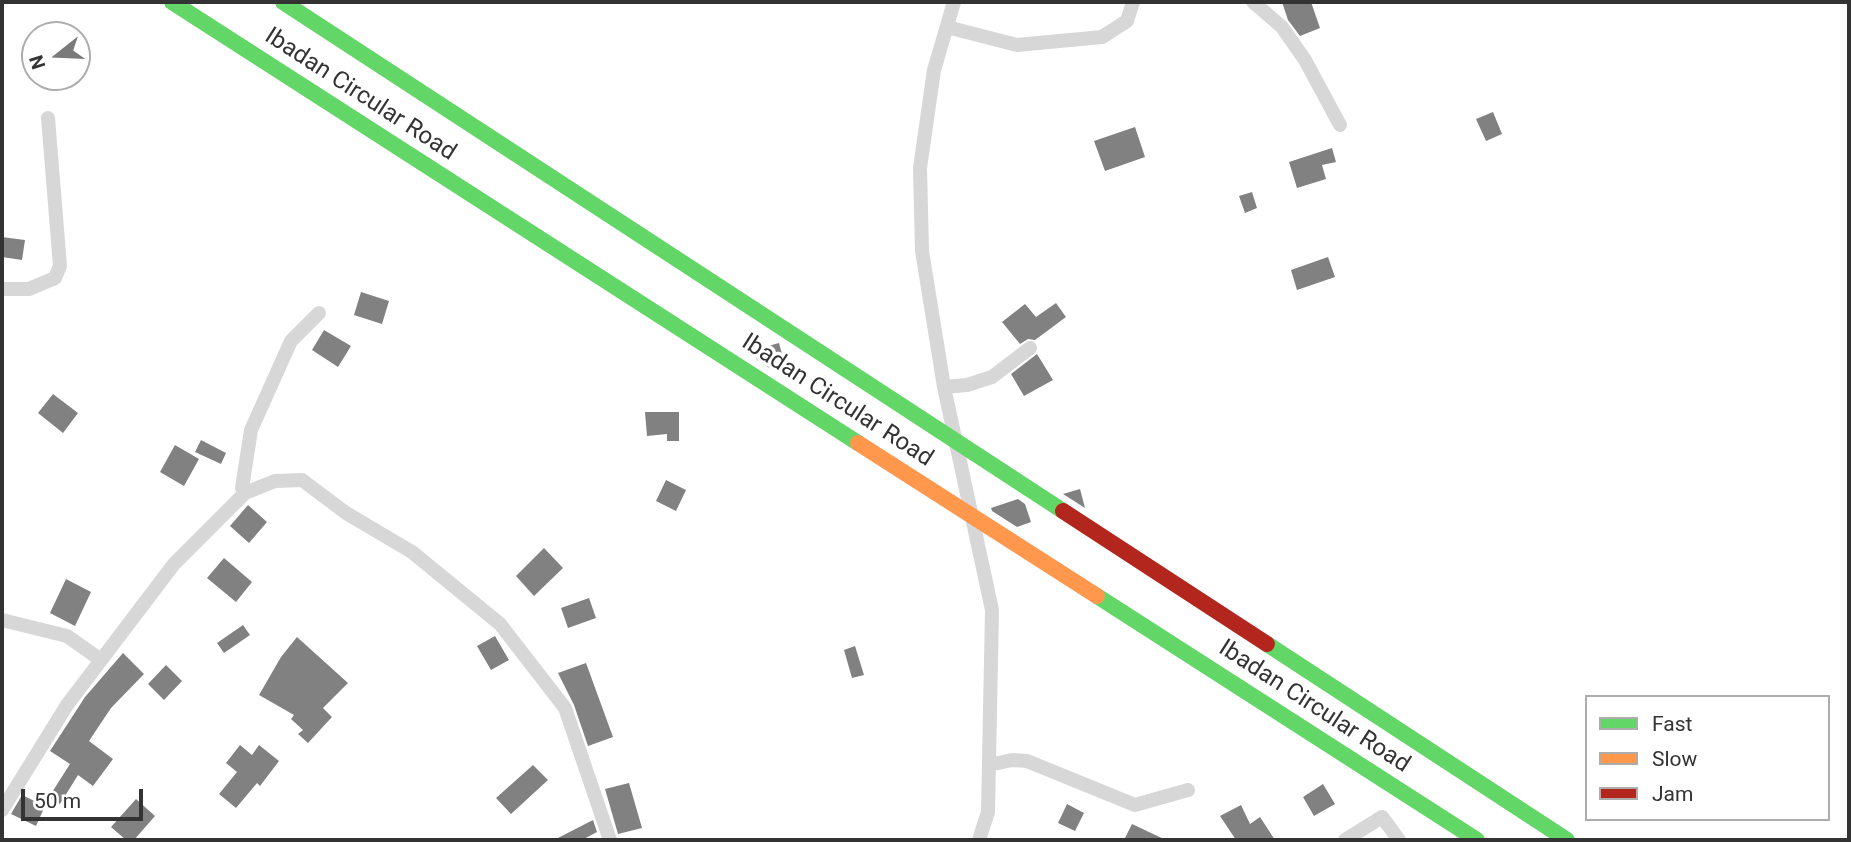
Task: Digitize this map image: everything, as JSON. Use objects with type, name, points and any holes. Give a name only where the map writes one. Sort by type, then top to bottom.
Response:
[{"type":"highway","name":"Ibadan Circular Road","points":[[172,2],[1476,840]]},
{"type":"highway","name":"Ibadan Circular Road","points":[[283,2],[1567,840]]},
{"type":"street","points":[[954,2],[934,70],[920,168],[922,251],[944,387],[992,610],[988,812],[979,840]]},
{"type":"street","points":[[947,27],[1017,45],[1102,37],[1127,21],[1133,2]]},
{"type":"street","points":[[1254,2],[1282,27],[1305,60],[1340,125]]},
{"type":"street","points":[[2,289],[29,289],[55,278],[60,266],[48,118]]},
{"type":"street","points":[[245,493],[242,488],[251,430],[291,341],[319,313]]},
{"type":"street","points":[[944,387],[967,385],[992,377],[1030,348]]},
{"type":"street","points":[[2,810],[67,705],[174,564],[245,493],[275,481],[302,480],[346,513],[412,552],[500,624],[565,708],[610,840]]},
{"type":"street","points":[[2,620],[67,636],[101,660]]},
{"type":"street","points":[[989,765],[1012,760],[1027,761],[1135,805],[1188,790]]},
{"type":"street","points":[[1345,840],[1382,817],[1399,840]]},
{"type":"building","points":[[1282,2],[1311,2],[1320,28],[1300,36],[1288,20]]},
{"type":"building","points":[[1493,112],[1502,134],[1486,141],[1476,119]]},
{"type":"building","points":[[1135,127],[1145,157],[1105,171],[1094,141]]},
{"type":"building","points":[[1332,148],[1336,162],[1322,165],[1326,179],[1297,188],[1289,162]]},
{"type":"building","points":[[1252,192],[1257,208],[1245,213],[1239,196]]},
{"type":"building","points":[[2,237],[25,240],[22,260],[2,257]]},
{"type":"building","points":[[1328,257],[1335,277],[1297,290],[1291,270]]},
{"type":"building","points":[[361,292],[389,301],[382,324],[354,315]]},
{"type":"building","points":[[1056,303],[1066,317],[1035,340],[1028,339],[1020,344],[1002,322],[1025,304],[1036,317]]},
{"type":"building","points":[[324,330],[351,346],[338,367],[312,350]]},
{"type":"building","points":[[779,343],[785,365],[771,369],[757,360],[754,350]]},
{"type":"building","points":[[1037,354],[1053,380],[1024,396],[1011,374]]},
{"type":"building","points":[[53,394],[78,413],[63,433],[38,413]]},
{"type":"building","points":[[645,412],[679,412],[679,441],[667,441],[667,434],[647,436]]},
{"type":"building","points":[[201,440],[226,453],[221,464],[195,452]]},
{"type":"building","points":[[175,445],[199,459],[184,486],[160,472]]},
{"type":"building","points":[[666,480],[686,490],[676,511],[656,501]]},
{"type":"building","points":[[1080,489],[1085,508],[1063,494]]},
{"type":"building","points":[[1018,499],[1025,504],[1031,522],[1017,527],[992,511],[991,508]]},
{"type":"building","points":[[248,505],[267,522],[249,543],[230,526]]},
{"type":"building","points":[[544,548],[563,568],[534,596],[516,576]]},
{"type":"building","points":[[224,558],[252,582],[236,602],[207,578]]},
{"type":"building","points":[[66,579],[91,592],[75,626],[50,613]]},
{"type":"building","points":[[589,598],[596,618],[568,628],[561,608]]},
{"type":"building","points":[[243,625],[250,635],[224,653],[217,643]]},
{"type":"building","points":[[495,636],[509,660],[491,670],[477,646]]},
{"type":"building","points":[[297,637],[348,683],[323,708],[332,717],[308,743],[298,734],[303,730],[291,719],[294,715],[259,695],[281,657]]},
{"type":"building","points":[[855,646],[864,675],[852,678],[844,650]]},
{"type":"building","points":[[123,653],[144,674],[111,708],[89,741],[113,759],[93,786],[78,775],[60,804],[49,797],[70,764],[50,751],[85,697]]},
{"type":"building","points":[[586,663],[613,737],[588,746],[574,705],[558,673]]},
{"type":"building","points":[[166,665],[182,681],[164,700],[148,684]]},
{"type":"building","points":[[240,745],[252,755],[259,745],[279,761],[260,786],[257,783],[236,808],[219,794],[237,772],[226,763]]},
{"type":"building","points":[[533,765],[548,780],[511,814],[496,798]]},
{"type":"building","points":[[629,783],[642,828],[618,834],[605,789]]},
{"type":"building","points":[[1323,784],[1335,804],[1314,816],[1303,797]]},
{"type":"building","points":[[22,795],[45,806],[36,826],[11,814]]},
{"type":"building","points":[[136,799],[155,816],[134,840],[126,840],[111,827]]},
{"type":"building","points":[[1067,804],[1084,813],[1075,831],[1058,823]]},
{"type":"building","points":[[1241,805],[1250,824],[1260,817],[1275,840],[1236,840],[1220,816]]},
{"type":"building","points":[[593,820],[597,832],[582,840],[554,840]]},
{"type":"building","points":[[1132,824],[1166,840],[1124,840]]},
{"type":"traffic: fast","points":[[172,2],[858,443]]},
{"type":"traffic: fast","points":[[283,2],[1063,511]]},
{"type":"traffic: fast","points":[[1097,596],[1477,840]]},
{"type":"traffic: fast","points":[[1267,644],[1567,840]]},
{"type":"traffic: slow","points":[[858,443],[1097,596]]},
{"type":"traffic: jam","points":[[1063,511],[1267,644]]}]
